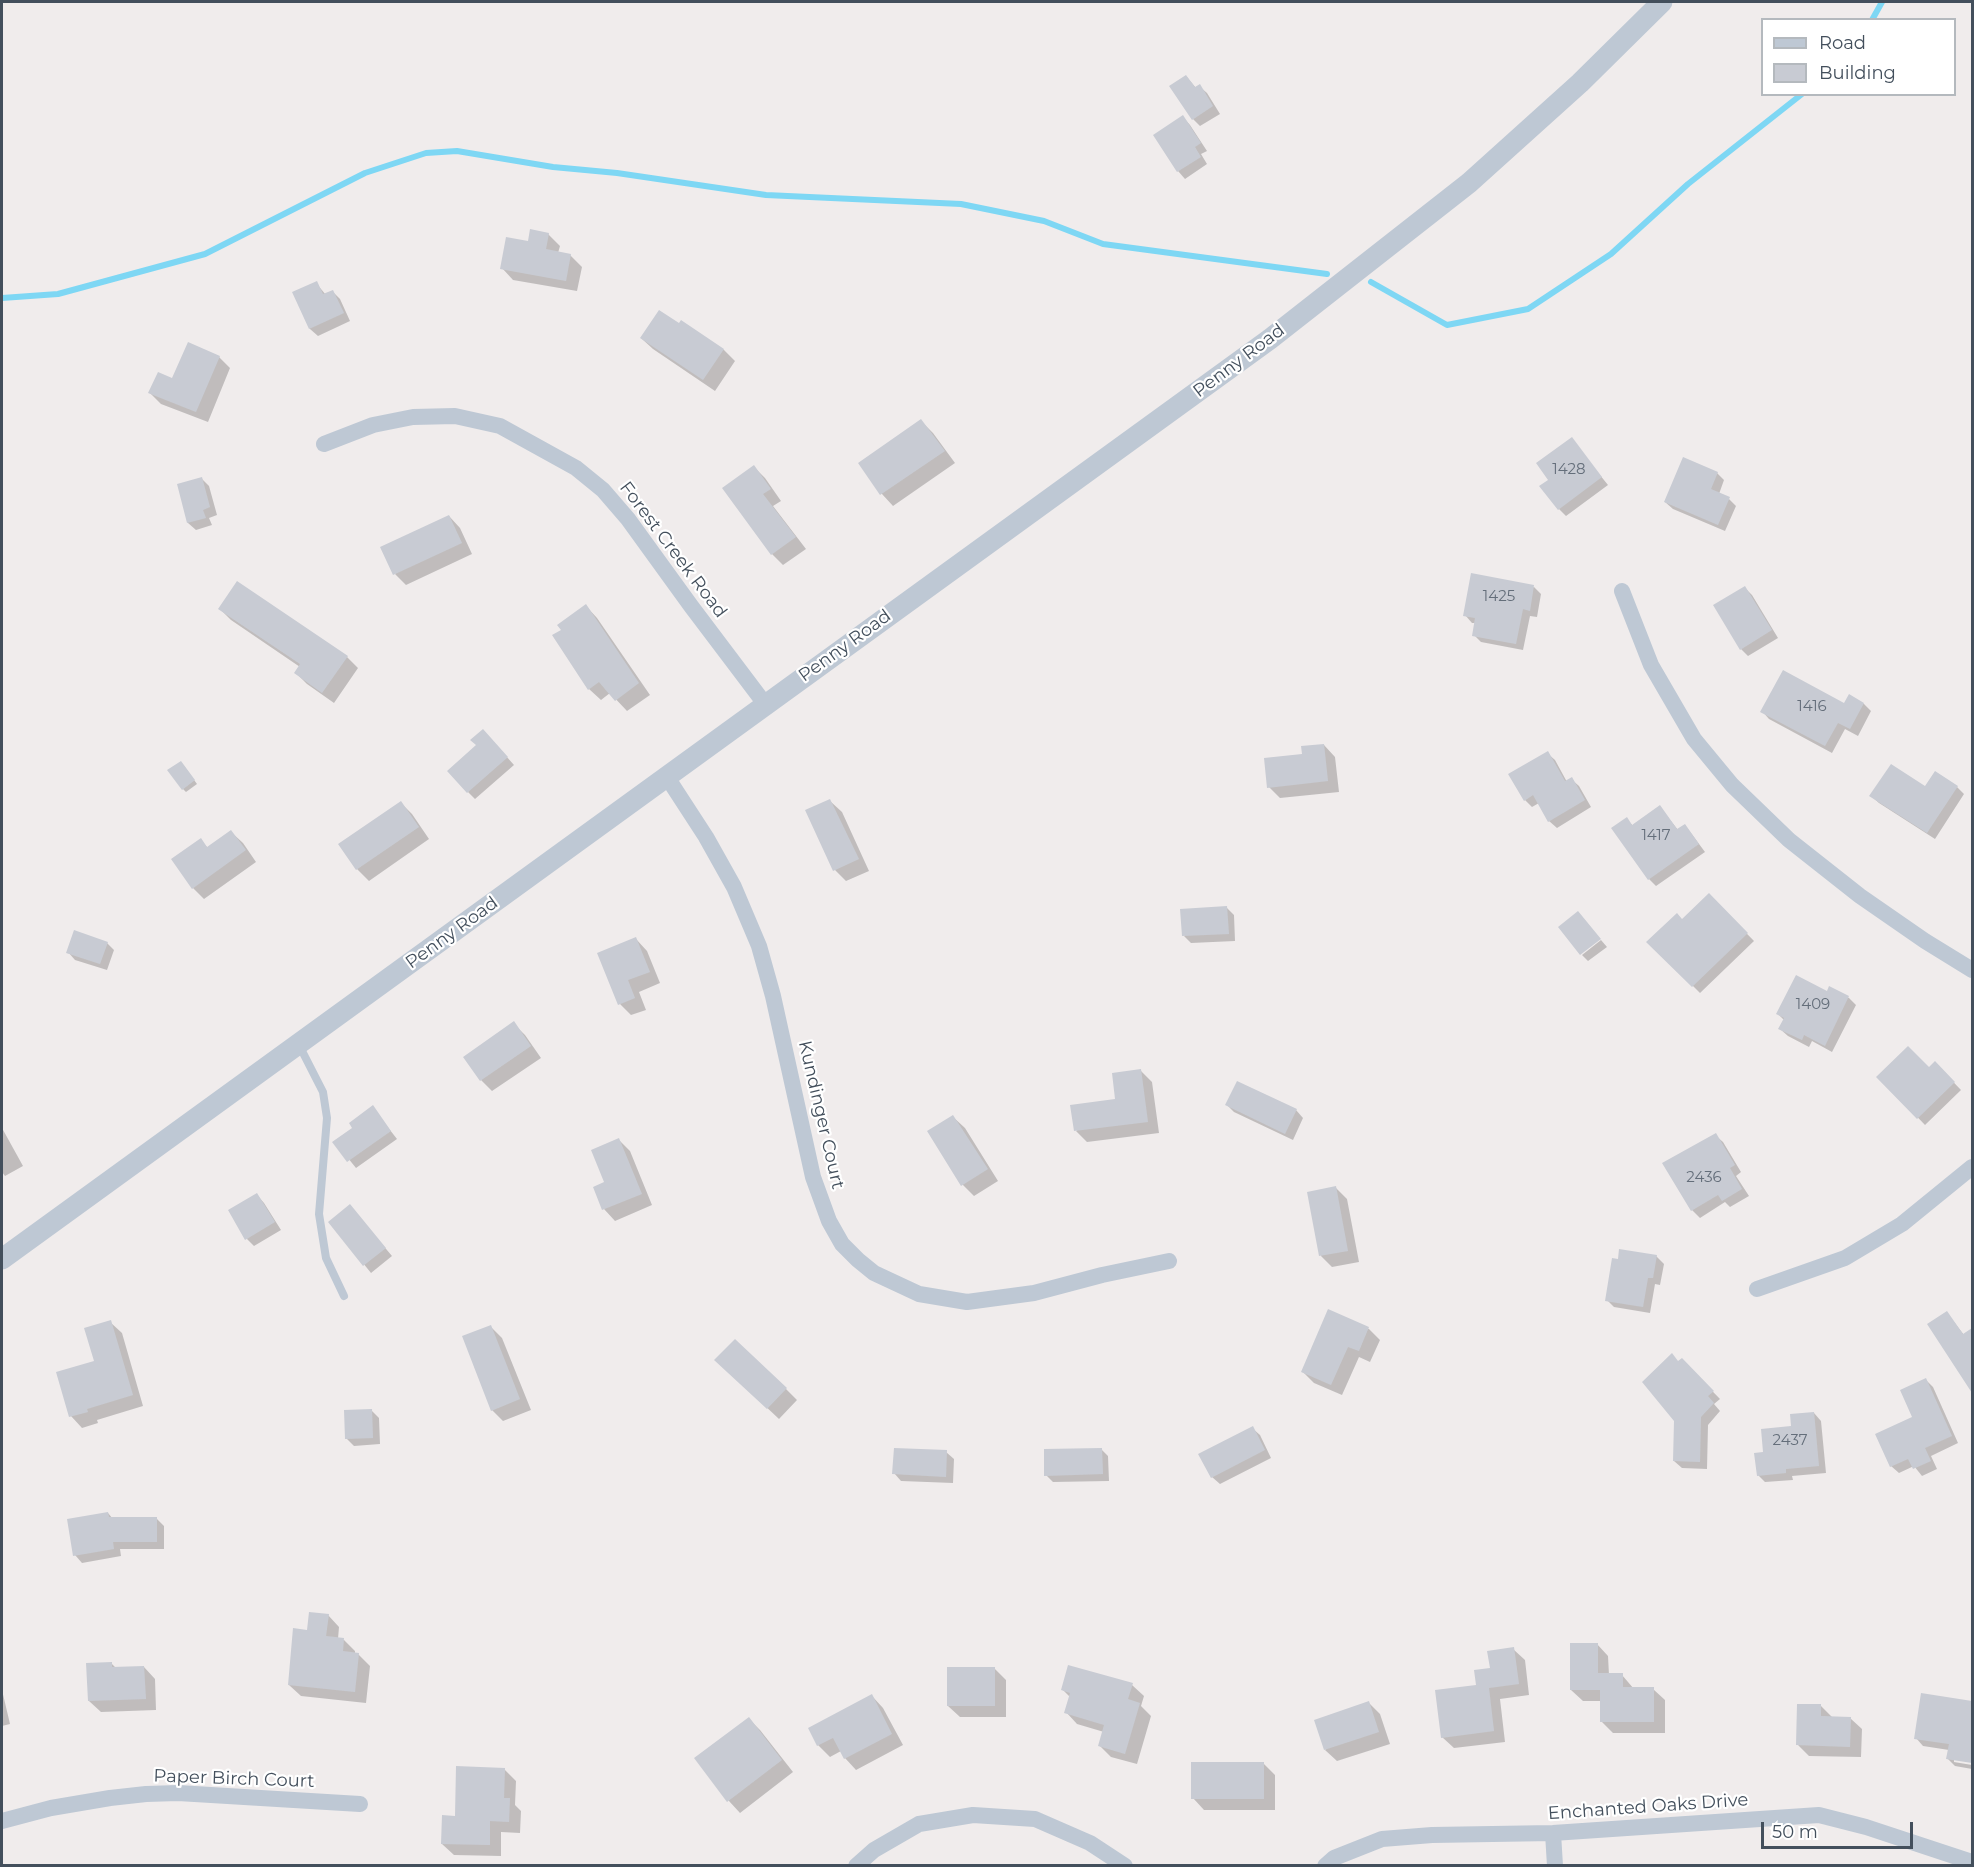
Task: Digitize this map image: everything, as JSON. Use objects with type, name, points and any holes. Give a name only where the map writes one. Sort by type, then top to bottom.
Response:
[{"type":"street","name":"Penny Road","points":[[2,1259],[1180,405],[1350,278],[1469,183],[1512,145],[1580,83],[1662,2]]},
{"type":"street","name":"Forest Creek Road","points":[[324,444],[383,423],[413,417],[455,416],[500,426],[576,468],[603,490],[628,519],[765,704]]},
{"type":"street","points":[[1622,591],[1651,665],[1694,739],[1732,785],[1788,840],[1860,896],[1972,970]]},
{"type":"street","name":"Kundinger Court","points":[[667,777],[706,837],[734,887],[759,946],[773,996],[813,1177],[829,1221],[842,1244],[858,1260],[874,1273],[911,1291],[967,1302],[1034,1293],[1102,1275],[1169,1261]]},
{"type":"street","points":[[1757,1289],[1845,1258],[1902,1224],[1972,1167]]},
{"type":"street","name":"Paper Birch Court","points":[[2,1821],[51,1808],[146,1794],[178,1793],[360,1804]]},
{"type":"street","points":[[856,1866],[874,1850],[919,1824],[973,1815],[1035,1819],[1090,1844],[1125,1866]]},
{"type":"street","name":"Enchanted Oaks Drive","points":[[1325,1866],[1334,1858],[1382,1839],[1432,1835],[1553,1833],[1819,1815],[1866,1827],[1972,1862]]},
{"type":"street","points":[[1553,1833],[1555,1866]]},
{"type":"lane","points":[[298,1044],[323,1092],[327,1118],[319,1214],[326,1258],[344,1296]]},
{"type":"building","points":[[1186,75],[1195,87],[1200,84],[1213,106],[1192,120],[1169,86]]},
{"type":"building","points":[[1183,115],[1201,143],[1195,147],[1201,157],[1177,172],[1153,135]]},
{"type":"building","points":[[530,229],[549,233],[546,249],[571,254],[566,281],[500,269],[506,237],[528,241]]},
{"type":"building","points":[[317,281],[323,294],[333,290],[344,313],[309,329],[292,292]]},
{"type":"building","points":[[659,310],[679,323],[681,320],[724,349],[703,380],[640,338]]},
{"type":"building","points":[[188,342],[220,356],[196,412],[148,393],[158,372],[172,378]]},
{"type":"building","points":[[921,419],[945,451],[880,495],[858,463]]},
{"type":"building","points":[[1572,437],[1602,477],[1558,510],[1539,486],[1548,480],[1536,463]]},
{"type":"building","points":[[1683,457],[1718,472],[1711,489],[1730,497],[1718,525],[1664,502]]},
{"type":"building","points":[[754,465],[771,489],[763,494],[796,537],[771,555],[722,488]]},
{"type":"building","points":[[202,477],[210,507],[203,510],[206,518],[187,523],[177,484]]},
{"type":"building","points":[[449,515],[462,543],[393,575],[380,547]]},
{"type":"building","points":[[1471,573],[1534,585],[1530,611],[1523,609],[1516,644],[1472,636],[1475,618],[1463,616]]},
{"type":"building","points":[[237,581],[348,656],[322,693],[294,673],[300,664],[218,609]]},
{"type":"building","points":[[1745,586],[1772,630],[1740,650],[1713,605]]},
{"type":"building","points":[[586,604],[639,683],[615,701],[599,682],[588,690],[552,635],[561,630],[557,625]]},
{"type":"building","points":[[1783,670],[1844,703],[1849,694],[1864,703],[1850,729],[1838,723],[1825,746],[1760,712]]},
{"type":"building","points":[[483,729],[508,757],[467,793],[447,771],[476,745],[470,740]]},
{"type":"building","points":[[1324,744],[1328,781],[1267,788],[1264,758],[1302,754],[1301,746]]},
{"type":"building","points":[[1548,751],[1565,781],[1572,777],[1585,800],[1548,822],[1533,795],[1524,801],[1508,774]]},
{"type":"building","points":[[181,761],[195,780],[182,790],[167,770]]},
{"type":"building","points":[[1891,764],[1925,786],[1935,771],[1958,786],[1927,833],[1869,796]]},
{"type":"building","points":[[830,799],[859,859],[833,871],[805,810]]},
{"type":"building","points":[[401,801],[419,827],[356,870],[338,844]]},
{"type":"building","points":[[1660,805],[1677,829],[1685,824],[1699,844],[1648,880],[1611,828],[1627,817],[1632,825]]},
{"type":"building","points":[[231,830],[246,850],[192,889],[171,859],[201,838],[207,847]]},
{"type":"building","points":[[1709,893],[1748,933],[1692,987],[1646,942],[1677,913],[1682,919]]},
{"type":"building","points":[[1227,906],[1229,934],[1182,936],[1180,909]]},
{"type":"building","points":[[1578,911],[1601,939],[1580,955],[1558,927]]},
{"type":"building","points":[[74,930],[108,942],[100,964],[66,953]]},
{"type":"building","points":[[636,937],[650,972],[628,980],[635,998],[618,1005],[597,953]]},
{"type":"building","points":[[1796,975],[1827,991],[1829,986],[1849,996],[1825,1046],[1804,1035],[1802,1040],[1778,1029],[1784,1018],[1776,1014]]},
{"type":"building","points":[[514,1021],[531,1046],[480,1081],[463,1057]]},
{"type":"building","points":[[1908,1046],[1929,1067],[1935,1061],[1955,1082],[1917,1119],[1876,1077]]},
{"type":"building","points":[[1141,1069],[1148,1122],[1074,1131],[1070,1105],[1115,1099],[1112,1073]]},
{"type":"building","points":[[1237,1081],[1297,1109],[1285,1134],[1225,1105]]},
{"type":"building","points":[[373,1105],[391,1131],[347,1162],[332,1142],[352,1128],[349,1123]]},
{"type":"building","points":[[953,1115],[988,1169],[961,1186],[927,1131]]},
{"type":"building","points":[[1716,1133],[1735,1165],[1730,1168],[1742,1189],[1722,1201],[1718,1195],[1691,1211],[1662,1163]]},
{"type":"building","points":[[619,1138],[642,1194],[602,1210],[593,1187],[604,1182],[591,1150]]},
{"type":"building","points":[[1336,1186],[1348,1251],[1319,1256],[1307,1192]]},
{"type":"building","points":[[257,1193],[275,1222],[245,1240],[228,1210]]},
{"type":"building","points":[[350,1204],[386,1248],[363,1266],[328,1222]]},
{"type":"building","points":[[1619,1249],[1657,1255],[1653,1278],[1648,1278],[1643,1307],[1605,1301],[1612,1258],[1618,1259]]},
{"type":"building","points":[[1328,1309],[1369,1327],[1359,1351],[1348,1347],[1331,1385],[1301,1372]]},
{"type":"building","points":[[1947,1311],[1963,1334],[1972,1328],[1972,1393],[1927,1324]]},
{"type":"building","points":[[111,1320],[133,1395],[69,1417],[56,1372],[94,1361],[84,1328]]},
{"type":"building","points":[[491,1325],[520,1399],[491,1411],[462,1336]]},
{"type":"building","points":[[735,1339],[787,1388],[767,1409],[714,1360]]},
{"type":"building","points":[[1672,1353],[1678,1361],[1682,1358],[1714,1391],[1708,1396],[1714,1403],[1701,1417],[1700,1462],[1673,1461],[1674,1421],[1642,1382]]},
{"type":"building","points":[[1926,1378],[1952,1436],[1925,1448],[1931,1461],[1913,1469],[1908,1459],[1890,1467],[1875,1434],[1912,1417],[1900,1390]]},
{"type":"building","points":[[372,1409],[373,1438],[345,1439],[344,1410]]},
{"type":"building","points":[[1814,1412],[1819,1466],[1786,1469],[1786,1473],[1757,1476],[1754,1453],[1763,1452],[1761,1429],[1791,1426],[1790,1414]]},
{"type":"building","points":[[1253,1426],[1265,1450],[1211,1478],[1198,1454]]},
{"type":"building","points":[[894,1448],[947,1450],[946,1477],[892,1474]]},
{"type":"building","points":[[1102,1448],[1103,1474],[1044,1476],[1044,1449]]},
{"type":"building","points":[[108,1512],[109,1517],[157,1517],[157,1542],[113,1542],[114,1549],[73,1556],[67,1519]]},
{"type":"building","points":[[309,1612],[329,1614],[326,1636],[344,1638],[343,1651],[359,1653],[355,1692],[288,1685],[293,1628],[307,1630]]},
{"type":"building","points":[[1570,1643],[1598,1643],[1598,1673],[1623,1673],[1623,1687],[1654,1687],[1654,1722],[1600,1722],[1600,1690],[1570,1690]]},
{"type":"building","points":[[1514,1647],[1519,1684],[1489,1688],[1494,1731],[1441,1738],[1435,1690],[1476,1685],[1474,1670],[1490,1668],[1487,1651]]},
{"type":"building","points":[[112,1662],[112,1667],[144,1666],[146,1699],[88,1701],[86,1663]]},
{"type":"building","points":[[1068,1665],[1133,1683],[1128,1699],[1140,1703],[1125,1754],[1098,1746],[1104,1725],[1064,1713],[1070,1693],[1061,1690]]},
{"type":"building","points":[[947,1667],[995,1667],[995,1706],[947,1706]]},
{"type":"building","points":[[1921,1693],[1972,1701],[1972,1763],[1946,1759],[1949,1744],[1914,1739]]},
{"type":"building","points":[[872,1694],[892,1734],[844,1759],[833,1738],[817,1746],[808,1728]]},
{"type":"building","points":[[1369,1701],[1379,1732],[1324,1750],[1314,1720]]},
{"type":"building","points":[[1797,1704],[1821,1704],[1821,1716],[1851,1717],[1850,1747],[1796,1745]]},
{"type":"building","points":[[749,1717],[782,1760],[727,1802],[694,1758]]},
{"type":"building","points":[[1191,1762],[1264,1762],[1264,1799],[1191,1799]]},
{"type":"building","points":[[456,1766],[505,1768],[504,1798],[510,1798],[509,1822],[490,1821],[490,1845],[441,1844],[442,1815],[455,1816]]},
{"type":"waterway","points":[[1873,18],[1882,2]]},
{"type":"waterway","points":[[1371,282],[1447,325],[1528,309],[1611,254],[1688,184],[1799,96]]},
{"type":"waterway","points":[[2,298],[58,294],[205,254],[365,173],[426,153],[457,151],[553,167],[617,173],[766,195],[961,204],[1044,221],[1103,244],[1327,274]]}]
